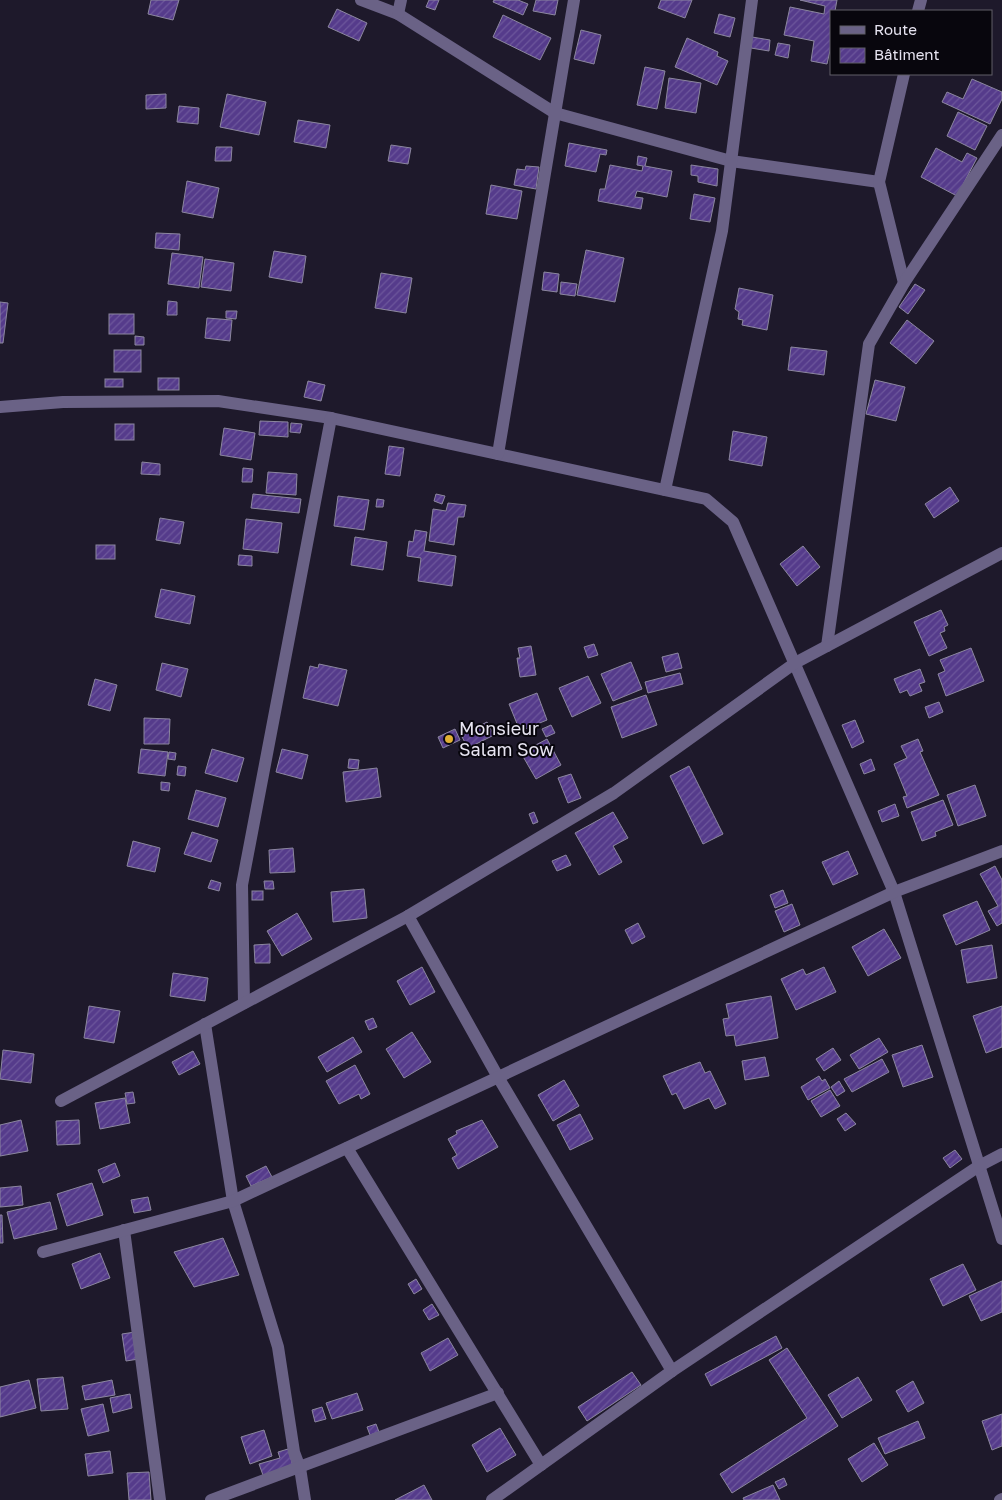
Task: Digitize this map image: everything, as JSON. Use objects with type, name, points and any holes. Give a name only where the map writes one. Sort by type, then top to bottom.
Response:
[{"type":"street","points":[[361,0],[398,14],[555,113],[731,161],[879,182]]},
{"type":"street","points":[[398,14],[400,0]]},
{"type":"street","points":[[498,454],[574,0]]},
{"type":"street","points":[[665,490],[722,231],[752,0]]},
{"type":"street","points":[[904,75],[879,182],[904,283]]},
{"type":"street","points":[[827,646],[869,344],[904,283],[1002,135]]},
{"type":"street","points":[[0,407],[63,402],[218,401],[331,418],[706,499],[733,522],[894,892],[1002,1239]]},
{"type":"street","points":[[244,1003],[242,885],[331,418]]},
{"type":"street","points":[[61,1101],[408,916],[614,793],[795,663],[1002,553]]},
{"type":"street","points":[[43,1252],[233,1201],[894,892],[1002,851]]},
{"type":"street","points":[[408,916],[498,1077],[672,1371]]},
{"type":"street","points":[[205,1024],[233,1201],[278,1347],[294,1452],[300,1468],[305,1500]]},
{"type":"street","points":[[347,1148],[542,1465]]},
{"type":"street","points":[[492,1500],[672,1371],[979,1166],[1002,1154]]},
{"type":"street","points":[[124,1230],[160,1500]]},
{"type":"street","points":[[211,1500],[498,1393]]},
{"type":"building","points":[[151,0],[179,0],[173,20],[148,14]]},
{"type":"building","points":[[429,0],[439,0],[435,10],[426,7]]},
{"type":"building","points":[[494,0],[518,0],[528,4],[523,15],[493,2]]},
{"type":"building","points":[[536,0],[558,0],[555,15],[533,11]]},
{"type":"building","points":[[661,0],[692,0],[685,18],[658,8]]},
{"type":"building","points":[[800,0],[837,0],[835,10],[830,10],[830,50],[827,64],[811,61],[814,41],[784,35],[790,7],[824,14],[825,6]]},
{"type":"building","points":[[337,9],[367,23],[359,41],[328,27]]},
{"type":"building","points":[[719,14],[735,18],[730,37],[714,33]]},
{"type":"building","points":[[503,15],[551,38],[540,60],[493,37]]},
{"type":"building","points":[[581,30],[601,35],[594,64],[574,59]]},
{"type":"building","points":[[752,37],[770,40],[769,51],[751,48]]},
{"type":"building","points":[[687,38],[718,52],[717,56],[728,61],[717,85],[675,67]]},
{"type":"building","points":[[778,43],[790,45],[788,58],[775,55]]},
{"type":"building","points":[[645,67],[665,71],[657,109],[637,105]]},
{"type":"building","points":[[669,78],[701,83],[696,113],[665,108]]},
{"type":"building","points":[[972,79],[1002,92],[1002,99],[990,124],[942,102],[947,92],[963,99]]},
{"type":"building","points":[[166,94],[166,108],[146,109],[146,95]]},
{"type":"building","points":[[227,94],[266,102],[259,135],[220,127]]},
{"type":"building","points":[[179,106],[199,108],[198,124],[177,122]]},
{"type":"building","points":[[958,112],[987,126],[975,150],[947,136]]},
{"type":"building","points":[[298,120],[330,125],[326,148],[294,142]]},
{"type":"building","points":[[569,143],[607,150],[606,155],[600,154],[596,172],[565,166]]},
{"type":"building","points":[[391,145],[411,148],[408,164],[388,161]]},
{"type":"building","points":[[216,147],[232,147],[231,161],[215,161]]},
{"type":"building","points":[[936,148],[962,162],[967,153],[977,158],[957,196],[921,177]]},
{"type":"building","points":[[638,156],[647,158],[645,166],[672,171],[667,197],[637,191],[635,197],[643,198],[641,209],[598,201],[600,189],[605,189],[610,165],[642,171],[643,166],[637,165]]},
{"type":"building","points":[[691,165],[718,169],[717,186],[698,182],[698,176],[691,175]]},
{"type":"building","points":[[526,166],[539,167],[536,189],[514,185],[517,169],[525,170]]},
{"type":"building","points":[[187,181],[219,188],[213,218],[182,212]]},
{"type":"building","points":[[491,185],[522,191],[517,219],[486,214]]},
{"type":"building","points":[[694,194],[715,198],[710,222],[690,219]]},
{"type":"building","points":[[156,233],[180,234],[179,250],[155,248]]},
{"type":"building","points":[[586,250],[624,258],[615,302],[577,295]]},
{"type":"building","points":[[274,251],[306,256],[302,283],[269,277]]},
{"type":"building","points":[[172,253],[203,257],[199,288],[168,284]]},
{"type":"building","points":[[205,259],[234,263],[231,291],[201,287]]},
{"type":"building","points":[[544,272],[559,274],[557,292],[542,290]]},
{"type":"building","points":[[381,273],[412,278],[406,313],[375,308]]},
{"type":"building","points":[[561,282],[577,284],[575,296],[560,294]]},
{"type":"building","points":[[915,284],[925,290],[908,314],[899,307]]},
{"type":"building","points":[[739,288],[773,295],[767,330],[742,325],[743,320],[738,319],[739,312],[735,309]]},
{"type":"building","points":[[168,301],[177,302],[177,315],[167,315]]},
{"type":"building","points":[[0,302],[8,303],[3,343],[0,343]]},
{"type":"building","points":[[226,311],[237,311],[236,319],[226,318]]},
{"type":"building","points":[[109,314],[134,314],[134,334],[109,334]]},
{"type":"building","points":[[207,318],[232,320],[230,341],[205,338]]},
{"type":"building","points":[[907,320],[934,341],[916,364],[890,343]]},
{"type":"building","points":[[135,336],[144,337],[144,345],[135,345]]},
{"type":"building","points":[[791,347],[827,351],[824,375],[788,370]]},
{"type":"building","points":[[114,350],[141,350],[141,372],[114,372]]},
{"type":"building","points":[[158,378],[179,378],[179,390],[158,390]]},
{"type":"building","points":[[105,379],[123,379],[123,387],[105,387]]},
{"type":"building","points":[[875,380],[905,387],[896,421],[866,414]]},
{"type":"building","points":[[308,381],[325,385],[321,401],[304,397]]},
{"type":"building","points":[[260,421],[288,422],[288,437],[259,435]]},
{"type":"building","points":[[291,423],[302,424],[300,433],[290,432]]},
{"type":"building","points":[[115,424],[134,424],[134,440],[115,440]]},
{"type":"building","points":[[224,428],[255,433],[251,460],[220,455]]},
{"type":"building","points":[[733,431],[767,437],[762,466],[729,460]]},
{"type":"building","points":[[389,446],[404,448],[400,476],[385,474]]},
{"type":"building","points":[[142,462],[160,464],[160,475],[141,474]]},
{"type":"building","points":[[243,468],[253,469],[252,482],[242,482]]},
{"type":"building","points":[[268,472],[297,474],[296,495],[266,493]]},
{"type":"building","points":[[950,487],[959,501],[934,518],[925,504]]},
{"type":"building","points":[[253,494],[301,499],[299,513],[251,508]]},
{"type":"building","points":[[436,494],[445,496],[442,504],[434,501]]},
{"type":"building","points":[[338,496],[369,500],[364,530],[334,526]]},
{"type":"building","points":[[377,499],[384,500],[383,507],[376,507]]},
{"type":"building","points":[[448,503],[466,505],[464,517],[458,517],[454,545],[429,541],[433,509],[446,511]]},
{"type":"building","points":[[160,518],[184,522],[180,544],[156,540]]},
{"type":"building","points":[[246,519],[282,523],[278,553],[243,549]]},
{"type":"building","points":[[415,530],[427,532],[424,551],[456,556],[452,586],[418,581],[421,558],[407,556],[409,541],[413,542]]},
{"type":"building","points":[[355,537],[387,542],[383,570],[351,565]]},
{"type":"building","points":[[96,545],[115,545],[115,559],[96,559]]},
{"type":"building","points":[[803,546],[820,567],[797,586],[780,564]]},
{"type":"building","points":[[239,555],[252,556],[252,566],[238,565]]},
{"type":"building","points":[[161,589],[195,596],[190,624],[155,617]]},
{"type":"building","points":[[941,610],[948,625],[944,627],[945,631],[940,633],[947,648],[929,656],[914,622]]},
{"type":"building","points":[[594,644],[598,655],[588,658],[584,647]]},
{"type":"building","points":[[531,646],[536,675],[520,677],[517,658],[520,658],[518,648]]},
{"type":"building","points":[[971,648],[984,681],[946,696],[938,674],[945,671],[940,660]]},
{"type":"building","points":[[678,653],[682,668],[666,672],[662,657]]},
{"type":"building","points":[[631,662],[642,689],[613,701],[601,674]]},
{"type":"building","points":[[162,663],[188,669],[181,697],[156,690]]},
{"type":"building","points":[[319,664],[347,670],[338,706],[303,698],[310,666],[318,668]]},
{"type":"building","points":[[920,669],[925,682],[919,684],[922,691],[910,696],[907,690],[900,693],[894,679]]},
{"type":"building","points":[[680,673],[683,684],[648,693],[645,682]]},
{"type":"building","points":[[588,676],[601,703],[572,717],[559,688]]},
{"type":"building","points":[[95,679],[117,685],[110,711],[88,705]]},
{"type":"building","points":[[537,693],[547,720],[520,731],[509,704]]},
{"type":"building","points":[[646,695],[657,725],[622,738],[611,707]]},
{"type":"building","points":[[939,702],[943,712],[929,718],[925,707]]},
{"type":"building","points":[[144,718],[170,719],[169,744],[144,744]]},
{"type":"building","points":[[855,720],[864,742],[852,748],[842,725]]},
{"type":"building","points":[[487,722],[494,735],[468,748],[461,735]]},
{"type":"building","points":[[551,725],[555,733],[546,737],[542,729]]},
{"type":"building","name":"Monsieur Salam Sow","points":[[455,729],[460,740],[443,748],[438,737]]},
{"type":"building","points":[[547,739],[561,765],[536,779],[521,753]]},
{"type":"building","points":[[918,739],[923,751],[920,752],[939,795],[907,808],[903,797],[907,796],[894,764],[907,758],[901,746]]},
{"type":"building","points":[[141,749],[168,752],[165,776],[138,773]]},
{"type":"building","points":[[212,749],[244,758],[237,782],[205,773]]},
{"type":"building","points":[[282,749],[308,755],[302,779],[276,772]]},
{"type":"building","points":[[169,752],[176,753],[175,760],[168,759]]},
{"type":"building","points":[[349,759],[359,760],[358,769],[348,768]]},
{"type":"building","points":[[871,759],[875,770],[864,774],[860,764]]},
{"type":"building","points":[[178,766],[186,767],[185,776],[177,775]]},
{"type":"building","points":[[689,766],[723,834],[703,844],[670,776]]},
{"type":"building","points":[[377,768],[381,797],[346,802],[343,772]]},
{"type":"building","points":[[571,774],[581,798],[568,803],[558,778]]},
{"type":"building","points":[[161,782],[170,783],[169,791],[161,790]]},
{"type":"building","points":[[975,785],[986,816],[958,826],[947,795]]},
{"type":"building","points":[[196,790],[226,798],[218,827],[188,819]]},
{"type":"building","points":[[943,800],[953,825],[935,832],[936,836],[922,841],[911,812]]},
{"type":"building","points":[[895,804],[899,816],[882,822],[878,811]]},
{"type":"building","points":[[534,812],[538,822],[533,824],[529,814]]},
{"type":"building","points":[[613,812],[628,838],[613,846],[622,862],[599,875],[575,833]]},
{"type":"building","points":[[192,832],[218,840],[211,862],[184,854]]},
{"type":"building","points":[[133,841],[160,848],[155,872],[127,866]]},
{"type":"building","points":[[293,848],[295,872],[270,873],[269,850]]},
{"type":"building","points":[[848,851],[858,874],[833,885],[822,862]]},
{"type":"building","points":[[566,855],[571,865],[557,871],[552,861]]},
{"type":"building","points":[[995,866],[1002,880],[1002,923],[997,926],[988,911],[998,906],[980,874]]},
{"type":"building","points":[[211,880],[221,883],[219,891],[208,888]]},
{"type":"building","points":[[264,881],[273,881],[274,889],[265,889]]},
{"type":"building","points":[[364,889],[367,918],[333,922],[331,892]]},
{"type":"building","points":[[783,890],[788,903],[775,908],[770,895]]},
{"type":"building","points":[[252,891],[263,891],[263,900],[252,900]]},
{"type":"building","points":[[977,901],[990,930],[956,945],[943,915]]},
{"type":"building","points":[[792,904],[800,925],[784,932],[775,911]]},
{"type":"building","points":[[297,913],[312,939],[282,956],[267,931]]},
{"type":"building","points":[[638,923],[645,937],[632,944],[625,930]]},
{"type":"building","points":[[884,929],[901,958],[868,976],[852,947]]},
{"type":"building","points":[[270,944],[270,963],[255,963],[254,945]]},
{"type":"building","points":[[992,945],[997,978],[967,983],[961,950]]},
{"type":"building","points":[[422,967],[435,992],[410,1005],[397,981]]},
{"type":"building","points":[[824,967],[836,992],[796,1010],[781,979],[803,969],[806,975]]},
{"type":"building","points":[[173,973],[208,978],[205,1001],[170,996]]},
{"type":"building","points":[[771,996],[778,1038],[736,1046],[734,1035],[726,1036],[723,1019],[729,1018],[726,1004]]},
{"type":"building","points":[[89,1006],[120,1011],[114,1043],[84,1038]]},
{"type":"building","points":[[1002,1006],[1002,1047],[986,1053],[973,1016]]},
{"type":"building","points":[[373,1018],[377,1027],[369,1030],[365,1021]]},
{"type":"building","points":[[412,1032],[431,1062],[404,1078],[386,1049]]},
{"type":"building","points":[[353,1037],[362,1052],[327,1072],[318,1057]]},
{"type":"building","points":[[879,1038],[888,1052],[859,1069],[850,1055]]},
{"type":"building","points":[[922,1045],[933,1077],[903,1087],[892,1055]]},
{"type":"building","points":[[833,1048],[841,1060],[824,1071],[816,1059]]},
{"type":"building","points":[[3,1050],[34,1054],[31,1083],[0,1079]]},
{"type":"building","points":[[193,1051],[200,1064],[179,1075],[172,1062]]},
{"type":"building","points":[[765,1057],[769,1076],[745,1080],[742,1061]]},
{"type":"building","points":[[882,1059],[889,1072],[852,1092],[844,1079]]},
{"type":"building","points":[[700,1062],[705,1073],[710,1071],[726,1104],[715,1109],[709,1098],[684,1109],[676,1093],[672,1095],[663,1076]]},
{"type":"building","points":[[355,1065],[370,1094],[361,1099],[359,1094],[339,1104],[326,1081]]},
{"type":"building","points":[[819,1076],[822,1081],[825,1079],[830,1088],[808,1100],[801,1087]]},
{"type":"building","points":[[564,1080],[579,1106],[553,1121],[538,1095]]},
{"type":"building","points":[[839,1081],[845,1091],[837,1096],[831,1087]]},
{"type":"building","points":[[830,1090],[840,1106],[821,1117],[811,1101]]},
{"type":"building","points":[[133,1092],[135,1103],[127,1104],[125,1093]]},
{"type":"building","points":[[125,1098],[130,1123],[100,1129],[95,1103]]},
{"type":"building","points":[[846,1113],[856,1124],[845,1131],[837,1119]]},
{"type":"building","points":[[580,1114],[593,1139],[570,1150],[557,1125]]},
{"type":"building","points":[[21,1120],[28,1151],[0,1156],[0,1125]]},
{"type":"building","points":[[79,1120],[80,1144],[57,1145],[56,1121]]},
{"type":"building","points":[[482,1120],[498,1147],[458,1169],[452,1158],[457,1155],[448,1139],[457,1134],[456,1131]]},
{"type":"building","points":[[955,1150],[962,1159],[950,1168],[943,1158]]},
{"type":"building","points":[[115,1163],[120,1176],[103,1183],[98,1170]]},
{"type":"building","points":[[266,1166],[272,1177],[251,1186],[246,1176]]},
{"type":"building","points":[[92,1183],[103,1215],[67,1226],[57,1194]]},
{"type":"building","points":[[21,1186],[23,1205],[0,1207],[0,1188]]},
{"type":"building","points":[[148,1197],[151,1210],[134,1213],[131,1200]]},
{"type":"building","points":[[50,1202],[57,1229],[14,1239],[7,1212]]},
{"type":"building","points":[[0,1215],[2,1215],[3,1243],[0,1243]]},
{"type":"building","points":[[223,1238],[239,1275],[194,1287],[174,1252]]},
{"type":"building","points":[[100,1253],[110,1278],[81,1289],[72,1264]]},
{"type":"building","points":[[963,1264],[976,1290],[943,1306],[930,1279]]},
{"type":"building","points":[[416,1279],[422,1289],[414,1294],[408,1284]]},
{"type":"building","points":[[1002,1281],[1002,1312],[981,1321],[969,1296]]},
{"type":"building","points":[[432,1304],[439,1315],[429,1320],[423,1310]]},
{"type":"building","points":[[135,1332],[139,1359],[126,1361],[122,1334]]},
{"type":"building","points":[[776,1336],[782,1348],[711,1386],[705,1374]]},
{"type":"building","points":[[448,1338],[458,1355],[430,1371],[421,1353]]},
{"type":"building","points":[[787,1348],[838,1426],[732,1493],[720,1474],[807,1418],[769,1360]]},
{"type":"building","points":[[632,1372],[641,1385],[587,1421],[578,1407]]},
{"type":"building","points":[[63,1377],[68,1409],[41,1411],[37,1379]]},
{"type":"building","points":[[858,1377],[872,1400],[842,1418],[828,1395]]},
{"type":"building","points":[[29,1380],[36,1408],[0,1417],[0,1387]]},
{"type":"building","points":[[112,1380],[115,1395],[85,1400],[82,1386]]},
{"type":"building","points":[[913,1381],[924,1403],[908,1412],[896,1391]]},
{"type":"building","points":[[357,1393],[363,1410],[332,1419],[326,1403]]},
{"type":"building","points":[[130,1394],[132,1408],[113,1413],[110,1398]]},
{"type":"building","points":[[103,1404],[109,1431],[88,1436],[81,1409]]},
{"type":"building","points":[[322,1407],[326,1419],[315,1422],[312,1410]]},
{"type":"building","points":[[1002,1414],[1002,1446],[992,1450],[982,1421]]},
{"type":"building","points":[[918,1421],[925,1438],[885,1454],[878,1438]]},
{"type":"building","points":[[376,1424],[379,1432],[370,1435],[367,1427]]},
{"type":"building","points":[[500,1428],[516,1455],[487,1472],[472,1445]]},
{"type":"building","points":[[264,1430],[272,1456],[250,1464],[241,1437]]},
{"type":"building","points":[[874,1443],[888,1465],[862,1482],[848,1459]]},
{"type":"building","points":[[288,1449],[294,1469],[264,1478],[259,1464],[280,1458],[278,1452]]},
{"type":"building","points":[[110,1451],[113,1473],[88,1476],[85,1454]]},
{"type":"building","points":[[149,1472],[151,1500],[129,1500],[127,1473]]},
{"type":"building","points":[[784,1478],[787,1485],[779,1489],[775,1482]]},
{"type":"building","points":[[424,1485],[432,1500],[395,1500]]},
{"type":"building","points":[[773,1485],[780,1500],[744,1500],[743,1498]]},
{"type":"place","name":"Monsieur Salam Sow","points":[[449,739]]}]
